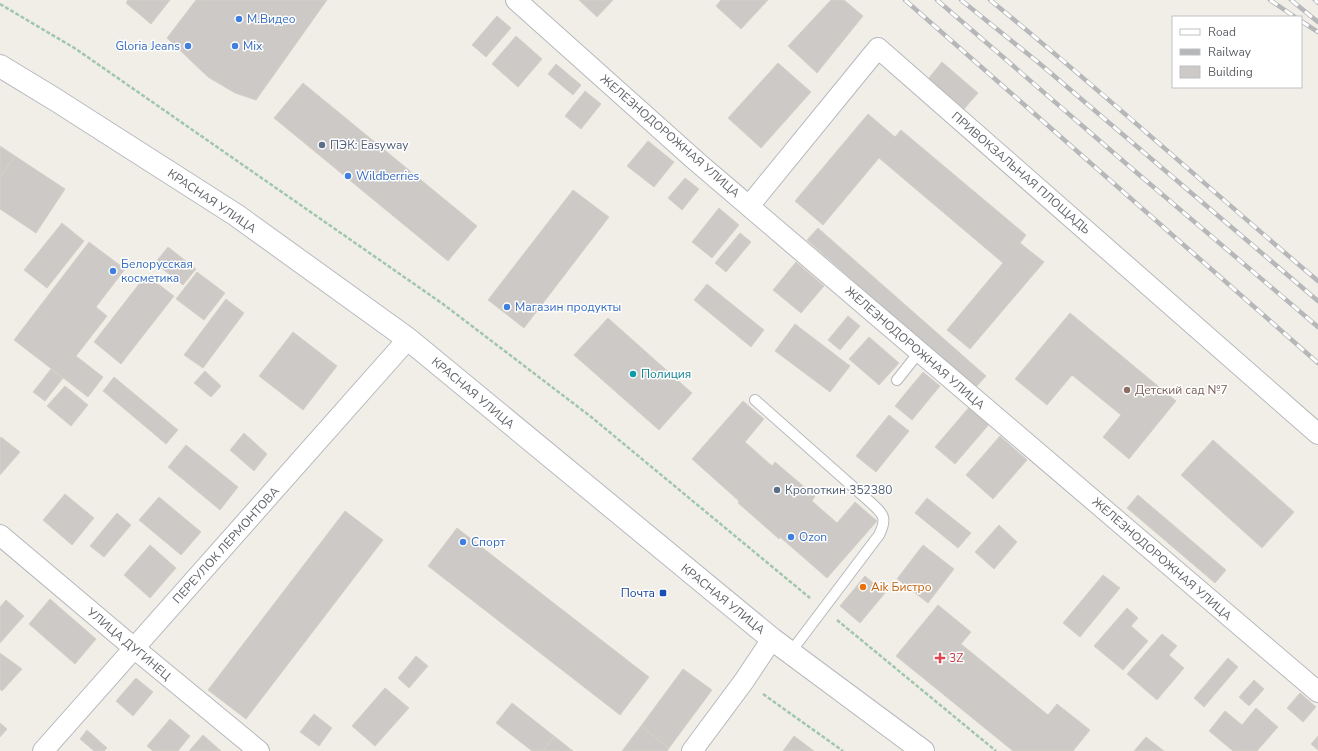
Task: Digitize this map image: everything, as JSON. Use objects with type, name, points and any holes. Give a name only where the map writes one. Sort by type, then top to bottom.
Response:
[{"type":"main road","name":"КРАСНАЯ УЛИЦА","points":[[0,66],[236,215],[408,339],[772,639],[923,751]]},
{"type":"street","name":"ЖЕЛЕЗНОДОРОЖНАЯ УЛИЦА","points":[[516,0],[749,206],[1318,692]]},
{"type":"street","name":"ПРИВОКЗАЛЬНАЯ ПЛОЩАДЬ","points":[[749,206],[878,48],[1318,434]]},
{"type":"street","name":"ПЕРЕУЛОК ЛЕРМОНТОВА","points":[[43,751],[408,339]]},
{"type":"street","name":"УЛИЦА ДУГИНЕЦ","points":[[0,535],[259,751]]},
{"type":"street","points":[[692,751],[744,681],[772,639]]},
{"type":"lane","points":[[897,380],[920,351]]},
{"type":"lane","points":[[755,400],[882,513],[884,521],[879,535],[790,653]]},
{"type":"path","points":[[0,4],[76,49],[443,304],[590,416],[996,751]]},
{"type":"path","points":[[744,681],[843,751]]},
{"type":"building","points":[[128,0],[170,0],[151,24],[126,3]]},
{"type":"building","name":"Mix","points":[[196,0],[327,0],[256,100],[235,93],[208,77],[167,38]]},
{"type":"building","points":[[579,0],[613,0],[597,17]]},
{"type":"building","points":[[721,0],[768,0],[741,29],[716,6]]},
{"type":"building","points":[[831,0],[844,0],[863,16],[817,73],[788,46]]},
{"type":"building","points":[[497,16],[511,28],[486,57],[472,45]]},
{"type":"building","points":[[516,36],[542,59],[518,87],[492,64]]},
{"type":"building","points":[[942,62],[978,93],[964,109],[928,79]]},
{"type":"building","points":[[778,63],[811,92],[761,148],[728,118]]},
{"type":"building","points":[[556,64],[581,85],[573,95],[548,74]]},
{"type":"building","points":[[303,83],[477,226],[448,261],[274,118]]},
{"type":"building","points":[[585,91],[601,104],[581,129],[565,116]]},
{"type":"building","points":[[868,114],[895,137],[901,130],[1026,235],[1020,243],[1044,262],[970,349],[947,330],[1003,263],[879,158],[823,225],[795,201]]},
{"type":"building","points":[[648,141],[674,162],[654,187],[627,166]]},
{"type":"building","points":[[0,146],[15,156],[0,178]]},
{"type":"building","points":[[15,156],[65,189],[36,233],[0,209],[0,178]]},
{"type":"building","points":[[685,178],[699,189],[682,210],[668,198]]},
{"type":"building","points":[[573,190],[609,217],[524,328],[488,300]]},
{"type":"building","points":[[719,208],[739,225],[712,258],[692,242]]},
{"type":"building","points":[[62,223],[84,241],[47,288],[24,270]]},
{"type":"building","points":[[818,228],[986,376],[975,388],[807,240]]},
{"type":"building","points":[[740,233],[751,242],[726,272],[715,263]]},
{"type":"building","points":[[89,242],[125,269],[96,307],[107,316],[76,356],[103,377],[88,397],[14,340]]},
{"type":"building","points":[[168,247],[196,269],[183,285],[155,263]]},
{"type":"building","points":[[796,262],[824,286],[801,313],[773,290]]},
{"type":"building","points":[[197,272],[225,293],[204,320],[176,299]]},
{"type":"building","points":[[146,275],[174,296],[121,364],[94,342]]},
{"type":"building","points":[[707,284],[764,330],[751,347],[694,300]]},
{"type":"building","points":[[226,299],[244,313],[203,368],[184,355]]},
{"type":"building","name":"Детский сад №7","points":[[1070,313],[1176,401],[1129,459],[1103,437],[1121,415],[1072,375],[1047,405],[1015,379]]},
{"type":"building","points":[[848,316],[860,326],[840,350],[828,340]]},
{"type":"building","name":"Полиция","points":[[608,318],[692,393],[659,430],[574,355]]},
{"type":"building","points":[[795,324],[850,366],[830,392],[775,351]]},
{"type":"building","points":[[293,332],[337,366],[303,410],[259,376]]},
{"type":"building","points":[[869,337],[899,363],[879,385],[849,359]]},
{"type":"building","points":[[51,369],[63,378],[45,401],[33,392]]},
{"type":"building","points":[[205,371],[221,386],[211,397],[194,383]]},
{"type":"building","points":[[923,372],[940,386],[912,420],[895,406]]},
{"type":"building","points":[[114,377],[178,430],[166,444],[103,391]]},
{"type":"building","points":[[65,386],[88,405],[71,426],[47,406]]},
{"type":"building","points":[[743,401],[764,419],[745,442],[772,466],[775,462],[815,496],[812,501],[837,523],[855,502],[877,521],[827,578],[738,503],[739,501],[692,459]]},
{"type":"building","points":[[971,405],[991,422],[955,464],[935,447]]},
{"type":"building","points":[[889,415],[909,431],[876,472],[856,456]]},
{"type":"building","points":[[244,433],[267,454],[254,471],[230,450]]},
{"type":"building","points":[[1000,436],[1027,460],[993,499],[966,475]]},
{"type":"building","points":[[1,437],[20,452],[0,475],[0,438]]},
{"type":"building","points":[[1213,440],[1294,512],[1262,548],[1181,475]]},
{"type":"building","points":[[186,445],[238,487],[220,510],[168,467]]},
{"type":"building","points":[[65,494],[94,518],[72,545],[43,520]]},
{"type":"building","points":[[1138,495],[1226,570],[1215,583],[1127,508]]},
{"type":"building","points":[[159,497],[201,532],[181,555],[139,520]]},
{"type":"building","points":[[927,498],[971,533],[958,548],[915,513]]},
{"type":"building","points":[[345,511],[383,540],[246,719],[208,690]]},
{"type":"building","points":[[117,513],[131,525],[104,557],[90,546]]},
{"type":"building","points":[[999,525],[1017,542],[994,569],[975,552]]},
{"type":"building","points":[[457,528],[649,677],[620,715],[428,566]]},
{"type":"building","points":[[150,545],[176,568],[150,598],[124,575]]},
{"type":"building","points":[[923,545],[954,569],[928,603],[897,579]]},
{"type":"building","points":[[1103,575],[1120,588],[1080,637],[1063,623]]},
{"type":"building","points":[[865,576],[885,593],[860,623],[840,606]]},
{"type":"building","points":[[50,599],[96,639],[75,664],[29,624]]},
{"type":"building","points":[[6,600],[24,616],[0,643],[0,607]]},
{"type":"building","points":[[938,605],[971,632],[961,644],[1048,715],[1057,704],[1090,730],[1073,751],[1013,751],[896,656]]},
{"type":"building","points":[[1127,608],[1138,618],[1131,626],[1148,641],[1123,670],[1094,646]]},
{"type":"building","points":[[1162,634],[1177,646],[1169,655],[1184,668],[1157,700],[1127,674]]},
{"type":"building","points":[[0,653],[22,669],[2,691],[0,689]]},
{"type":"building","points":[[416,656],[428,666],[409,688],[398,678]]},
{"type":"building","points":[[1228,658],[1238,667],[1204,707],[1194,698]]},
{"type":"building","points":[[683,669],[712,690],[669,748],[641,726]]},
{"type":"building","points":[[136,678],[153,692],[133,716],[116,701]]},
{"type":"building","points":[[1254,680],[1264,689],[1249,706],[1239,697]]},
{"type":"building","points":[[385,688],[409,708],[375,746],[352,726]]},
{"type":"building","points":[[1300,693],[1316,707],[1303,722],[1287,708]]},
{"type":"building","points":[[512,703],[554,736],[543,751],[532,751],[496,723]]},
{"type":"building","points":[[1256,708],[1278,727],[1257,751],[1233,751],[1209,731],[1225,711],[1242,725]]},
{"type":"building","points":[[314,714],[332,728],[319,746],[300,732]]},
{"type":"building","points":[[170,719],[190,736],[178,751],[153,751],[147,746]]},
{"type":"building","points":[[0,723],[7,729],[0,737]]},
{"type":"building","points":[[641,726],[669,748],[667,751],[622,751]]},
{"type":"building","points":[[87,730],[107,748],[104,751],[94,751],[80,739]]},
{"type":"building","points":[[203,735],[221,751],[189,751]]},
{"type":"building","points":[[554,736],[573,751],[543,751]]},
{"type":"building","points":[[794,736],[814,751],[783,751]]},
{"type":"building","points":[[1318,736],[1318,750],[1311,744]]},
{"type":"building","points":[[1146,737],[1164,751],[1134,751]]},
{"type":"railway","points":[[905,0],[1318,363]]},
{"type":"railway","points":[[937,0],[1318,327]]},
{"type":"railway","points":[[961,0],[1039,63],[1318,301]]},
{"type":"railway","points":[[990,0],[1073,69],[1318,281]]},
{"type":"railway","points":[[1270,0],[1294,16]]},
{"type":"railway","points":[[1291,0],[1318,22]]},
{"type":"railway","points":[[1315,0],[1318,3]]},
{"type":"railway","points":[[1302,22],[1318,32]]},
{"type":"place","name":"М.Видео","points":[[239,19]]},
{"type":"place","name":"Gloria Jeans","points":[[188,46]]},
{"type":"place","name":"Mix","points":[[235,46]]},
{"type":"place","name":"ПЭК: Easyway","points":[[322,145]]},
{"type":"place","name":"Wildberries","points":[[348,176]]},
{"type":"place","name":"Белорусская косметика","points":[[113,271]]},
{"type":"place","name":"Магазин продукты","points":[[507,307]]},
{"type":"place","name":"Полиция","points":[[633,374]]},
{"type":"place","name":"Детский сад №7","points":[[1127,390]]},
{"type":"place","name":"Кропоткин 352380","points":[[777,490]]},
{"type":"place","name":"Ozon","points":[[791,537]]},
{"type":"place","name":"Спорт","points":[[463,542]]},
{"type":"place","name":"Aik Бистро","points":[[863,587]]},
{"type":"place","name":"Почта","points":[[663,593]]},
{"type":"place","name":"3Z","points":[[940,658]]}]
